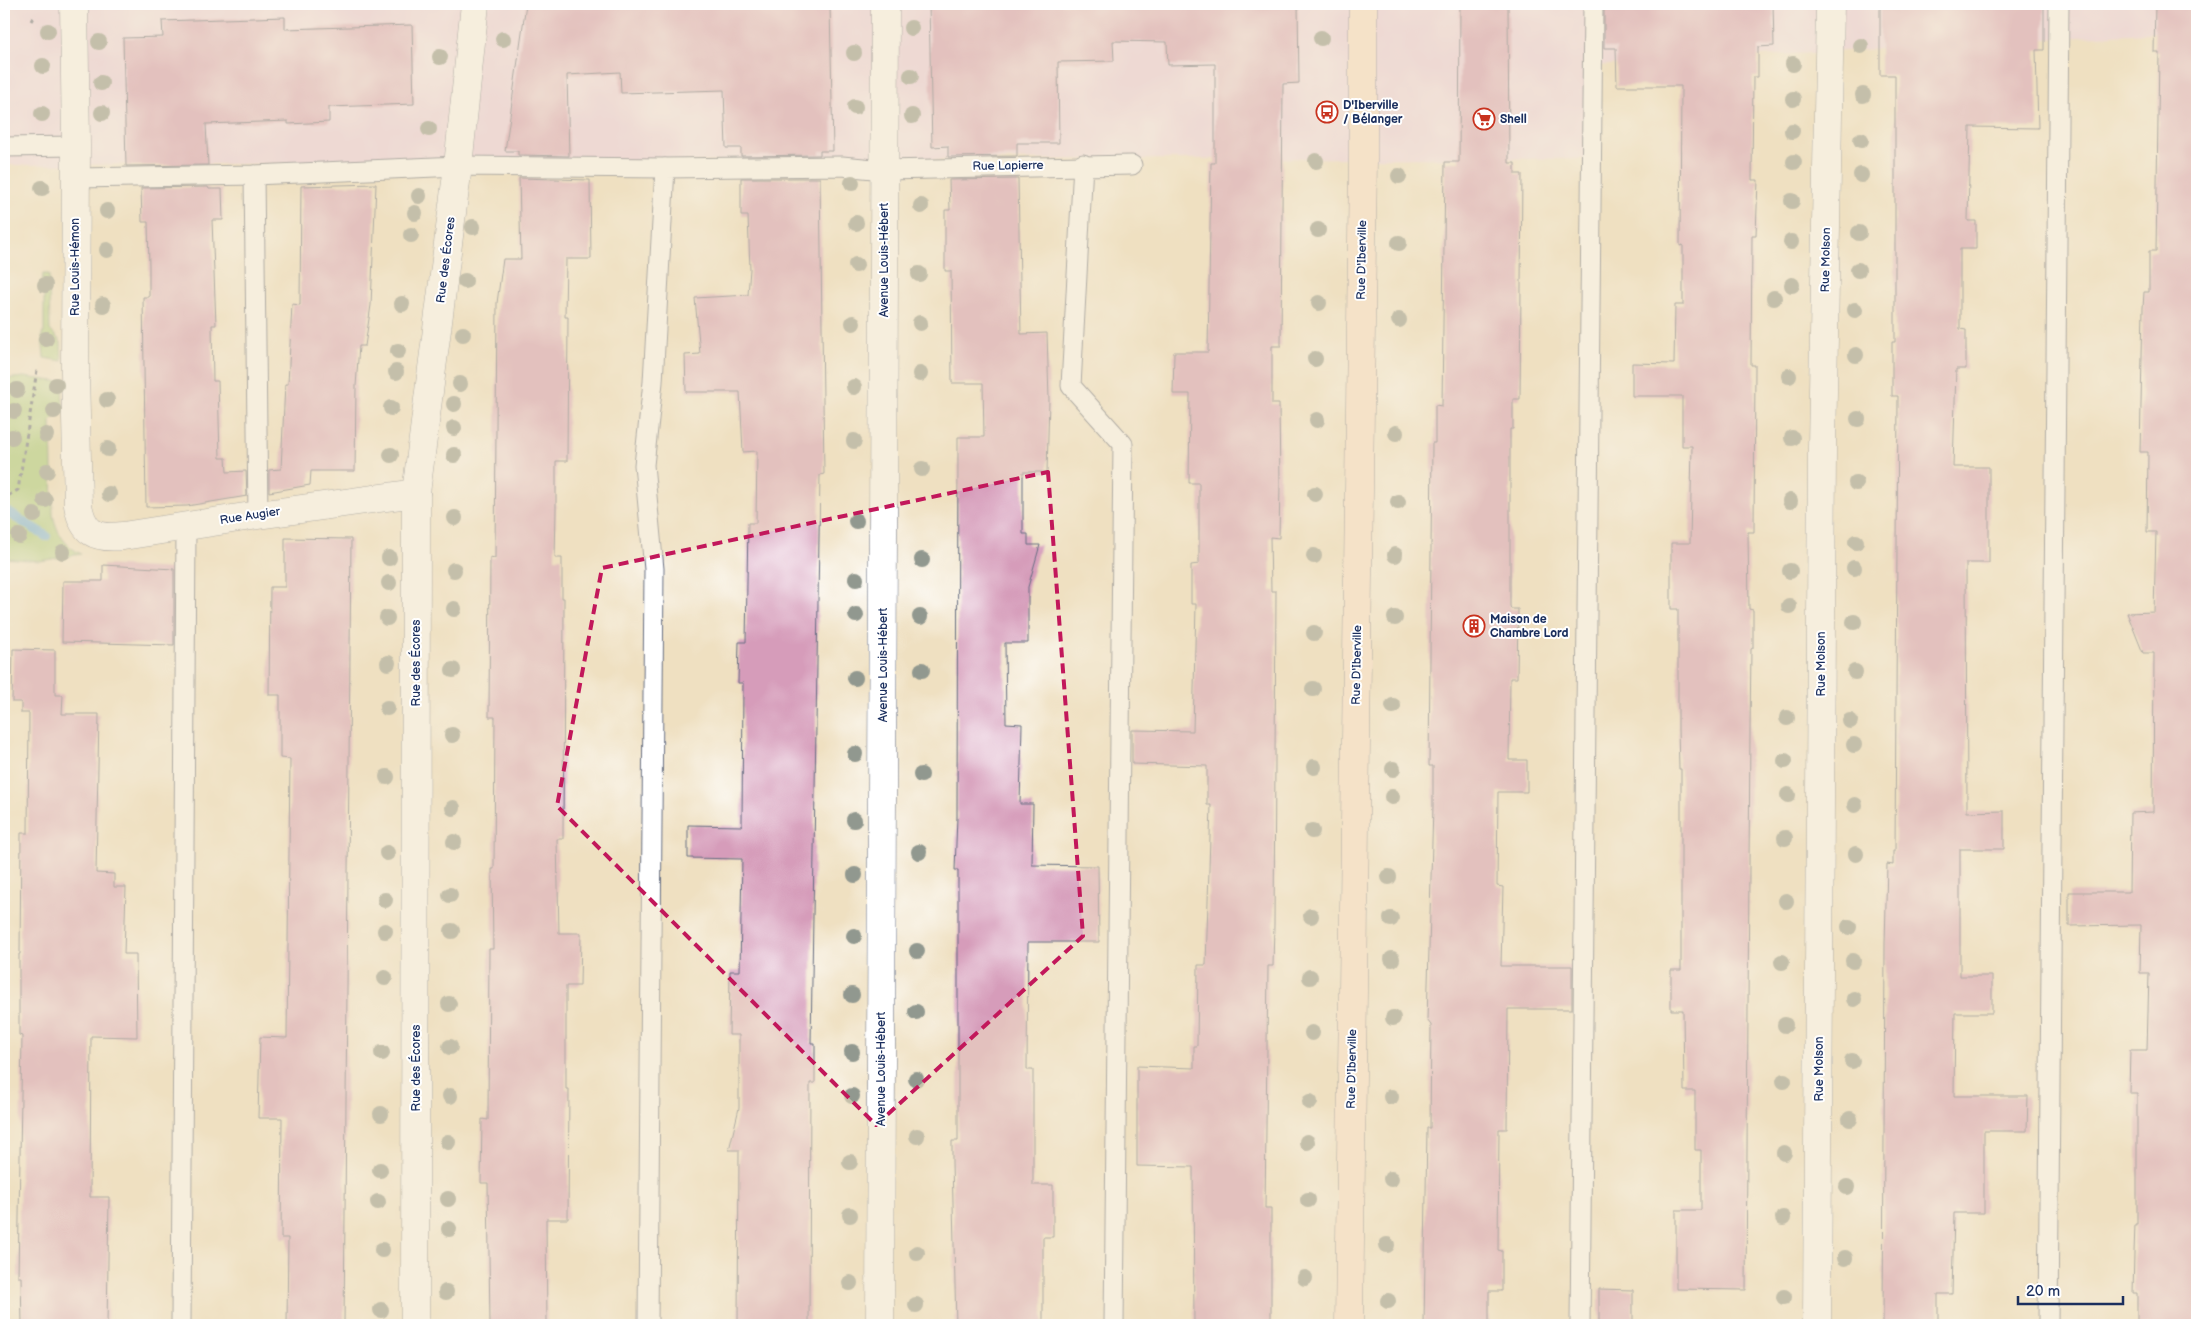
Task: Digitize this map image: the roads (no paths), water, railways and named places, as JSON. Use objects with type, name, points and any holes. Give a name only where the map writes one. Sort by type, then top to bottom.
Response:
[{"type":"main road","name":"Rue D'Iberville","points":[[1350,1325],[1363,158],[1363,4]]},
{"type":"street","name":"Rue Louis-Hémon","points":[[74,4],[76,146],[75,372],[78,505],[80,518],[86,529]]},
{"type":"street","name":"Rue des Écores","points":[[415,1325],[416,493],[458,166],[475,4]]},
{"type":"street","name":"Avenue Louis-Hébert","points":[[880,1325],[885,4]]},
{"type":"street","name":"Rue Molson","points":[[1817,1325],[1822,457],[1830,4]]},
{"type":"street","name":"Rue Augier","points":[[86,529],[108,538],[416,493]]},
{"type":"lane","points":[[1580,1325],[1593,4]]},
{"type":"lane","points":[[2048,1325],[2059,4]]},
{"type":"lane","points":[[4,147],[76,146]]},
{"type":"lane","points":[[1083,164],[1071,386],[1123,444],[1114,1325]]},
{"type":"lane","name":"Rue Lapierre","points":[[76,178],[254,175],[458,166],[664,168],[842,166],[884,170],[1083,164],[1132,165]]},
{"type":"lane","points":[[648,1325],[654,569],[644,466],[653,382],[664,168]]},
{"type":"lane","points":[[254,175],[258,515]]},
{"type":"lane","points":[[181,1325],[186,527]]},
{"type":"waterway","points":[[4,510],[46,536]]},
{"type":"place","name":"D'Iberville / Bélanger","points":[[1327,112]]},
{"type":"place","name":"Shell","points":[[1484,119]]},
{"type":"place","name":"Maison de Chambre Lord","points":[[1474,626]]}]
